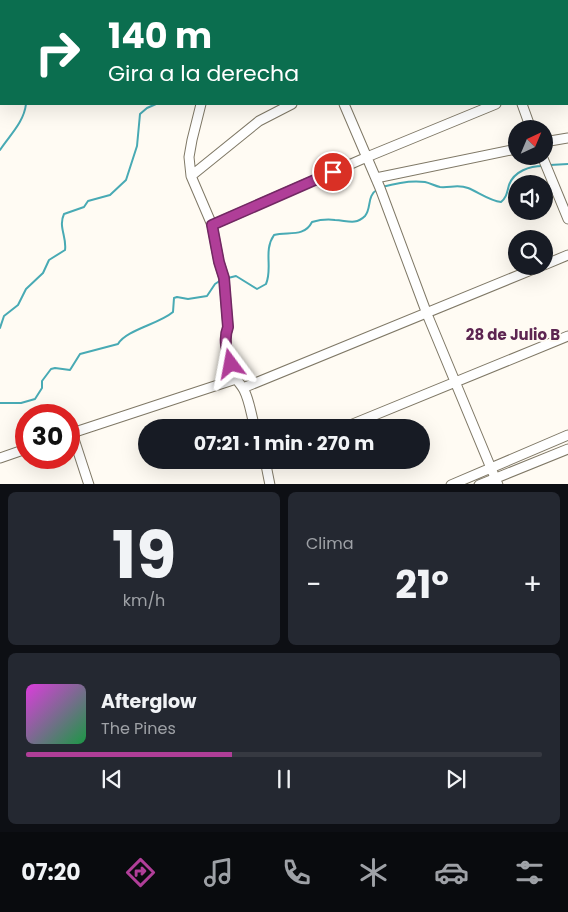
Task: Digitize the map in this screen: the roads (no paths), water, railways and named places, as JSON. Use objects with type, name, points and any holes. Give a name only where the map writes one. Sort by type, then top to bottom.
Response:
[{"type":"street","points":[[201,105],[192,140],[190,157],[191,176],[212,225],[224,278],[228,327],[225,334],[226,350],[236,379],[243,388],[253,419]]},
{"type":"street","points":[[191,176],[259,121],[290,105]]},
{"type":"street","points":[[344,105],[376,178],[427,314],[496,482]]},
{"type":"street","points":[[212,225],[367,157],[494,105]]},
{"type":"street","points":[[522,105],[528,120]]},
{"type":"street","points":[[553,140],[568,138]]},
{"type":"street","points":[[376,178],[508,151]]},
{"type":"street","points":[[546,165],[568,219]]},
{"type":"street","points":[[553,262],[568,255]]},
{"type":"street","points":[[243,388],[521,275]]},
{"type":"street","points":[[365,419],[568,336]]},
{"type":"street","points":[[80,431],[236,379]]},
{"type":"street","points":[[451,484],[568,435]]},
{"type":"street","points":[[479,484],[496,482],[568,449]]},
{"type":"street","points":[[0,458],[15,453]]},
{"type":"street","points":[[80,462],[88,484]]},
{"type":"street","points":[[267,469],[270,484]]},
{"type":"waterway","points":[[0,150],[20,123],[26,105]]},
{"type":"waterway","points":[[0,328],[4,316],[18,305],[26,289],[43,273],[49,260],[65,250],[62,228],[64,214],[84,207],[88,201],[110,195],[126,180],[137,146],[140,114],[154,105]]},
{"type":"waterway","points":[[553,165],[568,164]]},
{"type":"waterway","points":[[382,187],[414,181],[440,187],[461,186],[501,202],[506,196],[511,180],[515,176],[528,168],[543,166]]},
{"type":"waterway","points":[[228,278],[236,276],[257,289],[266,284],[269,272],[268,253],[274,235],[300,232],[309,227],[312,222],[320,220],[358,221],[367,213],[370,199],[378,189]]},
{"type":"waterway","points":[[0,403],[21,403],[35,399],[42,388],[42,381],[51,369],[70,370],[80,354],[118,344],[128,335],[173,312],[174,298],[188,299],[207,296],[215,284],[221,280]]},
{"type":"district","name":"28 de Julio B","points":[[513,334]]}]
